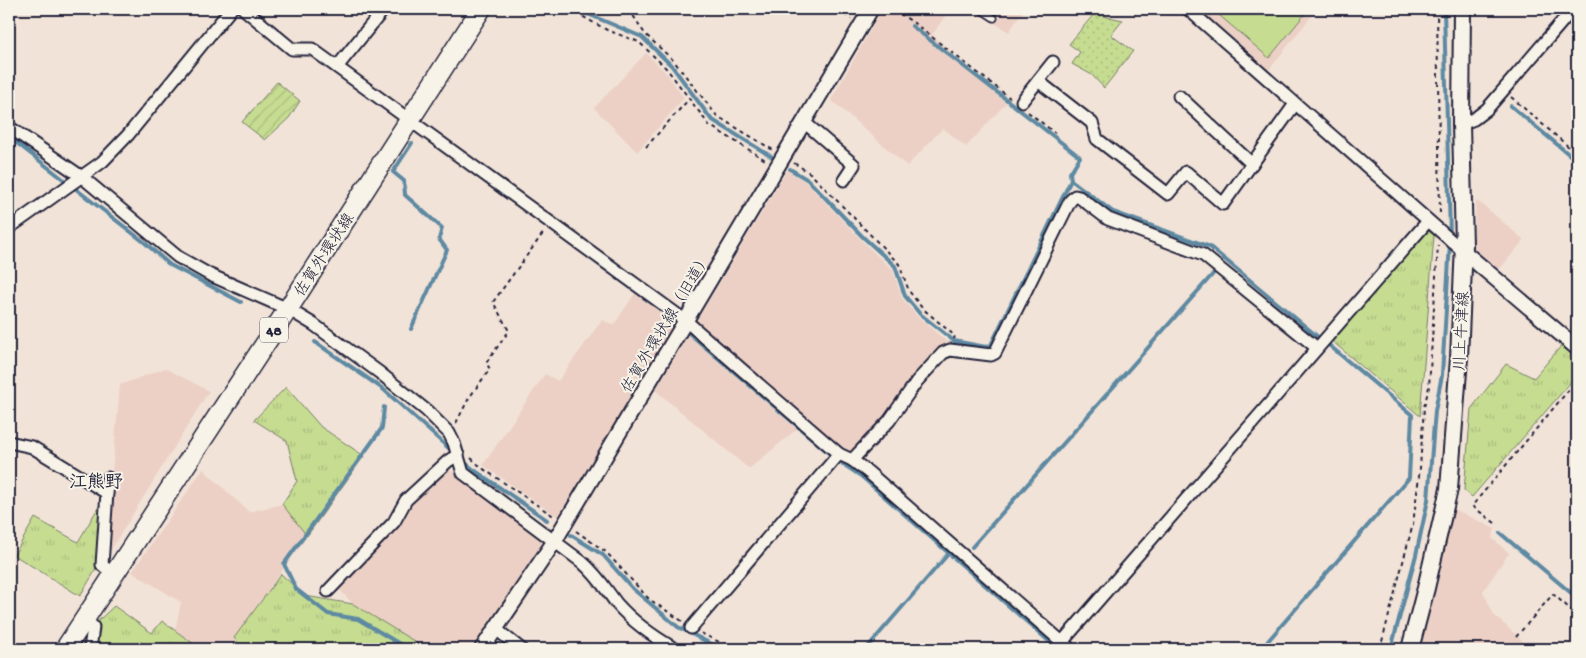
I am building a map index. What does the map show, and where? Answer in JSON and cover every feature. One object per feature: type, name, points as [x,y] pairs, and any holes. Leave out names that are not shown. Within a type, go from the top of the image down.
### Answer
[{"type":"main road","name":"佐賀外環状線","points":[[65,649],[288,309],[481,9]]},
{"type":"main road","name":"川上牛津線","points":[[1410,649],[1449,489],[1459,358],[1464,252],[1461,124],[1462,9]]},
{"type":"street","points":[[9,228],[102,162],[128,136],[231,9]]},
{"type":"street","points":[[244,9],[292,49],[312,49],[686,321],[839,454],[852,460],[1062,647],[1428,221]]},
{"type":"street","points":[[337,67],[384,9]]},
{"type":"street","name":"佐賀外環状線（旧道）","points":[[482,649],[565,524],[872,9]]},
{"type":"street","points":[[1188,9],[1439,231],[1577,348]]},
{"type":"street","points":[[1461,124],[1474,119],[1487,108],[1572,9]]},
{"type":"street","points":[[1021,104],[1053,62]]},
{"type":"street","points":[[1038,80],[1092,123],[1096,139],[1168,194],[1186,172],[1223,204],[1295,104]]},
{"type":"street","points":[[1179,96],[1252,164]]},
{"type":"street","points":[[804,122],[854,165],[844,180]]},
{"type":"street","points":[[9,127],[178,257],[210,275],[288,309],[313,324],[380,373],[427,411],[451,438],[463,473],[596,574],[618,604],[633,620],[661,646],[675,649]]},
{"type":"street","points":[[852,460],[888,421],[917,381],[943,353],[950,350],[991,355],[995,353],[1070,201],[1076,196],[1108,219],[1203,256],[1317,348]]},
{"type":"street","points":[[9,442],[32,447],[107,493]]},
{"type":"street","points":[[691,628],[839,454]]},
{"type":"street","points":[[328,591],[394,522],[406,500],[458,457]]},
{"type":"street","points":[[108,478],[102,565],[113,574]]},
{"type":"street","points":[[85,618],[93,627],[90,649]]},
{"type":"street","points":[[496,629],[521,649]]},
{"type":"lane","points":[[980,9],[994,18]]},
{"type":"path","points":[[569,9],[607,30],[639,42],[666,69],[709,126],[780,162],[810,173],[899,264],[909,290],[922,308],[955,336]]},
{"type":"path","points":[[629,9],[645,34],[673,60],[717,116],[780,162]]},
{"type":"path","points":[[893,9],[914,22],[1021,104],[1055,134]]},
{"type":"path","points":[[1380,649],[1413,524],[1420,468],[1424,407],[1429,387],[1441,203],[1437,9]]},
{"type":"path","points":[[1503,91],[1577,154]]},
{"type":"path","points":[[646,146],[689,99]]},
{"type":"path","points":[[451,438],[454,427],[469,398],[490,369],[486,363],[509,331],[493,302],[550,223]]},
{"type":"path","points":[[1495,523],[1472,506],[1577,380]]},
{"type":"path","points":[[458,457],[482,468],[606,552],[649,599],[691,628],[733,649]]},
{"type":"path","points":[[1516,637],[1553,594],[1577,615]]},
{"type":"shaded area","points":[[882,9],[950,9],[932,35],[1006,103],[966,147],[943,128],[907,166],[831,100]]},
{"type":"shaded area","points":[[971,9],[1024,9],[1009,32]]},
{"type":"shaded area","points":[[1198,9],[1317,9],[1268,71]]},
{"type":"shaded area","points":[[646,53],[668,75],[684,98],[637,152],[594,108]]},
{"type":"shaded area","points":[[787,170],[806,182],[867,246],[893,270],[902,298],[917,316],[947,342],[913,380],[885,418],[852,454],[843,453],[696,322]]},
{"type":"shaded area","points":[[1476,201],[1524,240],[1499,270],[1473,248]]},
{"type":"shaded area","points":[[635,293],[675,324],[558,517],[483,465],[545,374],[558,381],[602,320],[614,325]]},
{"type":"shaded area","points":[[688,335],[797,429],[749,469],[655,390]]},
{"type":"shaded area","points":[[165,368],[209,391],[104,561],[120,385]]},
{"type":"shaded area","points":[[447,467],[544,541],[472,649],[417,649],[417,643],[353,604],[336,586]]},
{"type":"shaded area","points":[[203,469],[249,512],[282,504],[307,536],[234,638],[241,645],[236,649],[201,649],[175,631],[181,602],[132,572]]},
{"type":"shaded area","points":[[1452,508],[1495,529],[1492,538],[1509,553],[1483,591],[1494,615],[1524,642],[1518,649],[1417,649]]},
{"type":"green space","points":[[1212,9],[1309,9],[1269,58]]},
{"type":"green space","points":[[1094,14],[1123,20],[1111,35],[1133,51],[1104,88],[1092,75],[1072,64],[1080,52],[1069,44]]},
{"type":"green space","points":[[277,82],[300,101],[289,118],[265,140],[242,122]]},
{"type":"green space","points":[[1428,231],[1434,235],[1420,416],[1332,341]]},
{"type":"green space","points":[[1562,345],[1577,358],[1577,375],[1472,497],[1464,490],[1471,409],[1506,364],[1534,378]]},
{"type":"green space","points":[[286,387],[321,427],[364,456],[307,536],[282,504],[297,481],[287,441],[254,420]]},
{"type":"green space","points":[[102,501],[95,571],[80,596],[14,555],[35,518],[78,542]]},
{"type":"green space","points":[[281,574],[305,596],[353,604],[417,643],[417,649],[245,649],[234,638]]},
{"type":"green space","points":[[114,606],[152,633],[162,621],[201,649],[94,649],[98,621]]},
{"type":"waterway","points":[[576,9],[642,37],[672,66],[711,119],[772,157]]},
{"type":"waterway","points":[[1444,9],[1450,236]]},
{"type":"waterway","points":[[912,26],[1080,157],[1070,173],[1071,180]]},
{"type":"waterway","points":[[1511,106],[1577,161]]},
{"type":"waterway","points":[[9,137],[144,242],[170,265],[241,302]]},
{"type":"waterway","points":[[411,329],[447,250],[439,239],[442,228],[405,195],[404,181],[393,172],[412,143]]},
{"type":"waterway","points":[[790,169],[808,180],[863,237],[895,266],[905,296],[920,314],[954,341],[986,347],[991,345],[1071,180],[1113,212],[1210,247],[1318,337]]},
{"type":"waterway","points":[[1391,649],[1416,555],[1428,500],[1435,411],[1442,375],[1450,243]]},
{"type":"waterway","points":[[597,263],[675,320]]},
{"type":"waterway","points":[[972,547],[1213,274]]},
{"type":"waterway","points":[[690,334],[830,454]]},
{"type":"waterway","points":[[315,342],[383,389],[453,452]]},
{"type":"waterway","points":[[1261,649],[1409,478],[1412,415],[1330,346]]},
{"type":"waterway","points":[[384,407],[382,428],[284,564],[296,589],[328,614],[358,619],[408,649]]},
{"type":"waterway","points":[[462,460],[547,520]]},
{"type":"waterway","points":[[843,464],[861,476],[1051,643]]},
{"type":"waterway","points":[[1500,533],[1577,598]]},
{"type":"waterway","points":[[571,535],[603,555],[633,589],[678,627],[721,649]]},
{"type":"waterway","points":[[866,649],[949,553]]},
{"type":"district","name":"江熊野","points":[[96,481]]}]
